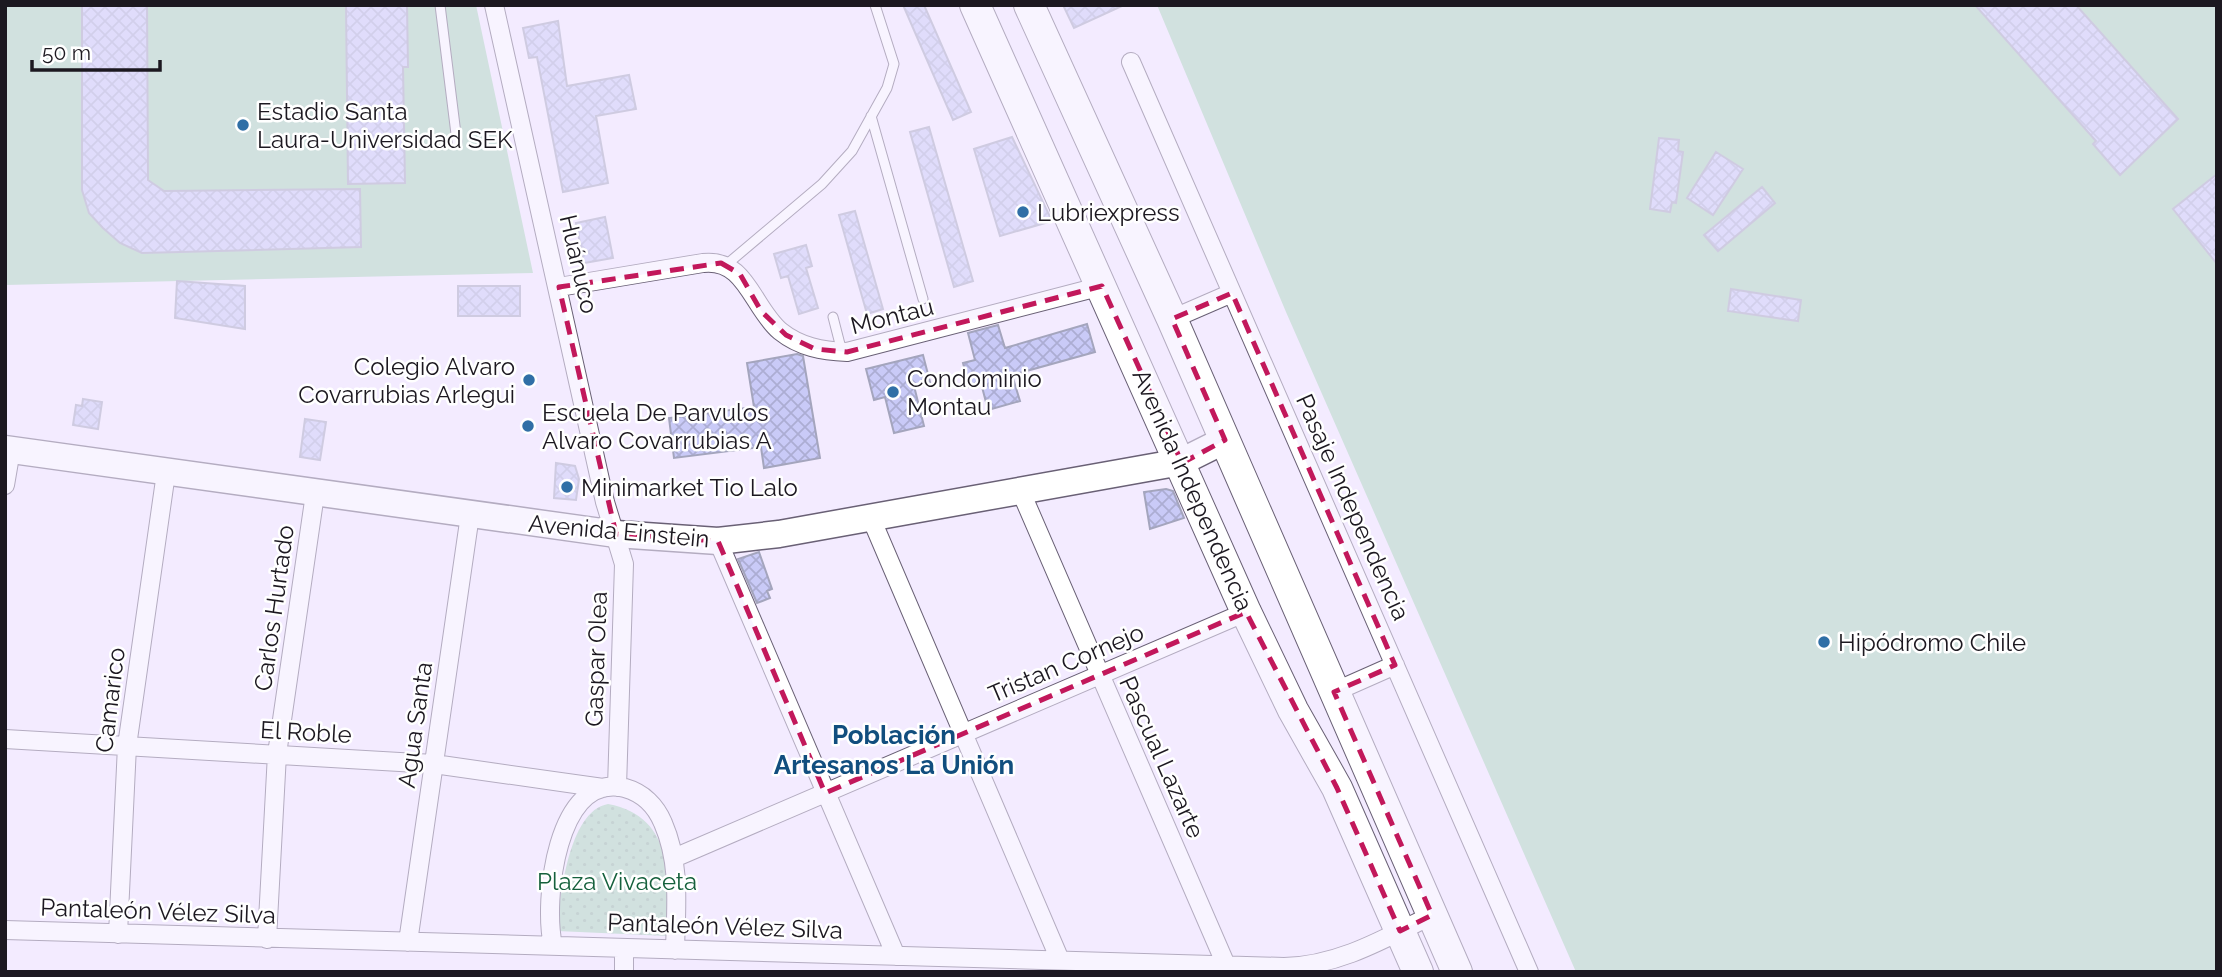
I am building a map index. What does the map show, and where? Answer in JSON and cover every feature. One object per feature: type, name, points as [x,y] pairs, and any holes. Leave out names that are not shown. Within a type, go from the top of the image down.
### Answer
[{"type":"main road","name":"Avenida Independencia","points":[[975,5],[1102,286],[1203,452],[1334,692],[1417,921],[1418,972]]},
{"type":"main road","name":"Avenida Independencia","points":[[1029,5],[1172,319],[1203,452],[1246,612],[1293,710],[1337,788],[1417,921],[1457,972]]},
{"type":"main road","name":"Avenida Einstein","points":[[8,449],[616,534],[718,541],[779,534],[1021,492],[1203,452]]},
{"type":"street","name":"Huánuco","points":[[494,5],[606,502],[616,534]]},
{"type":"street","name":"Pasaje Independencia","points":[[1131,62],[1529,972]]},
{"type":"street","points":[[559,287],[707,263],[726,265]]},
{"type":"street","name":"Montau","points":[[726,265],[740,274],[761,311],[786,335],[815,349],[842,352],[869,349],[1102,286]]},
{"type":"street","points":[[1172,319],[1232,293]]},
{"type":"street","points":[[5,485],[8,449]]},
{"type":"street","name":"Camarico","points":[[118,934],[127,746],[166,473]]},
{"type":"street","name":"Pascual Lazarte","points":[[1021,492],[1226,965]]},
{"type":"street","name":"Carlos Hurtado","points":[[267,939],[277,754],[315,494]]},
{"type":"street","name":"Agua Santa","points":[[408,942],[470,515]]},
{"type":"street","points":[[871,518],[1060,960]]},
{"type":"street","name":"Gaspar Olea","points":[[610,787],[624,564],[616,534]]},
{"type":"street","points":[[718,541],[896,956]]},
{"type":"street","name":"Tristan Cornejo","points":[[674,858],[1246,612]]},
{"type":"street","points":[[1334,692],[1395,665]]},
{"type":"street","name":"El Roble","points":[[5,739],[434,764],[610,787]]},
{"type":"street","points":[[553,945],[548,895],[557,847],[579,807],[610,787],[640,794],[658,812],[674,858],[677,884],[675,950]]},
{"type":"street","name":"Pantaleón Vélez Silva","points":[[5,930],[1310,966],[1339,958],[1417,921]]},
{"type":"street","points":[[624,949],[624,972]]},
{"type":"lane","points":[[440,5],[457,142]]},
{"type":"lane","points":[[726,265],[822,184],[852,151],[887,88],[894,64],[875,5]]},
{"type":"lane","points":[[1018,5],[1123,239]]},
{"type":"lane","points":[[871,116],[923,299]]},
{"type":"lane","points":[[832,317],[842,352]]},
{"type":"lane","points":[[1271,638],[1280,658]]},
{"type":"lane","points":[[1389,878],[1417,921],[1430,972]]},
{"type":"highlighted area","points":[[721,263],[740,274],[761,311],[786,335],[815,349],[847,352],[1102,286],[1182,463],[1225,440],[1172,319],[1232,293],[1395,665],[1334,692],[1432,915],[1400,931],[1337,788],[1246,612],[825,793],[718,541],[616,534],[559,287]]},
{"type":"green space","points":[[5,5],[476,5],[533,273],[5,285]]},
{"type":"green space","name":"Hipódromo Chile","points":[[1157,5],[2217,5],[2217,972],[1576,972],[1286,312]]},
{"type":"green space","name":"Plaza Vivaceta","points":[[608,804],[630,811],[646,823],[657,838],[664,855],[667,874],[668,936],[557,931],[564,878],[575,839],[594,810]]},
{"type":"building","points":[[82,5],[147,5],[148,180],[164,191],[360,189],[361,247],[142,253],[120,243],[89,213],[82,190]]},
{"type":"building","points":[[346,5],[407,5],[408,67],[403,67],[405,183],[348,184]]},
{"type":"building","points":[[903,5],[924,5],[971,112],[953,120]]},
{"type":"building","points":[[1063,5],[1124,5],[1074,28]]},
{"type":"building","points":[[1975,5],[2076,5],[2178,119],[2120,175],[2093,144],[2096,141]]},
{"type":"building","points":[[558,21],[567,86],[629,75],[636,109],[596,116],[608,183],[563,192],[537,57],[529,58],[523,28]]},
{"type":"building","points":[[929,127],[973,281],[954,287],[910,132]]},
{"type":"building","points":[[1012,137],[1052,221],[1000,236],[974,149]]},
{"type":"building","points":[[1659,138],[1679,140],[1678,151],[1683,152],[1676,203],[1672,202],[1670,212],[1650,209]]},
{"type":"building","points":[[1716,152],[1743,169],[1713,215],[1687,198]]},
{"type":"building","points":[[2217,174],[2217,264],[2173,209]]},
{"type":"building","points":[[1762,187],[1775,203],[1718,251],[1704,235]]},
{"type":"building","points":[[855,211],[883,309],[867,314],[839,215]]},
{"type":"building","points":[[605,217],[613,258],[584,263],[576,223]]},
{"type":"building","points":[[806,245],[812,266],[806,268],[818,308],[799,314],[788,276],[781,278],[774,254]]},
{"type":"building","points":[[177,281],[245,286],[245,329],[175,318]]},
{"type":"building","points":[[458,286],[520,286],[520,316],[458,316]]},
{"type":"building","points":[[1731,289],[1801,300],[1798,321],[1728,311]]},
{"type":"building","points":[[1087,324],[1095,352],[1012,375],[1020,401],[988,410],[981,383],[969,387],[963,363],[975,360],[968,333],[998,325],[1005,348]]},
{"type":"building","points":[[797,354],[803,356],[820,458],[764,468],[761,447],[674,458],[669,418],[754,407],[747,363]]},
{"type":"building","name":"Condominio Montau","points":[[923,355],[930,382],[914,386],[924,426],[894,433],[885,397],[874,400],[866,369]]},
{"type":"building","points":[[83,399],[102,402],[98,429],[73,425],[76,405],[82,406]]},
{"type":"building","points":[[305,419],[326,422],[320,460],[300,457]]},
{"type":"building","name":"Minimarket Tio Lalo","points":[[556,463],[575,466],[579,479],[576,500],[554,498]]},
{"type":"building","points":[[1166,489],[1173,491],[1184,518],[1150,529],[1144,492]]},
{"type":"building","points":[[759,552],[772,589],[767,591],[770,598],[757,603],[738,559]]},
{"type":"place","name":"Estadio Santa Laura-Universidad SEK","points":[[243,125]]},
{"type":"place","name":"Lubriexpress","points":[[1023,212]]},
{"type":"place","name":"Colegio Alvaro Covarrubias Arlegui","points":[[529,380]]},
{"type":"place","name":"Condominio Montau","points":[[893,392]]},
{"type":"place","name":"Escuela De Parvulos Alvaro Covarrubias A","points":[[528,426]]},
{"type":"place","name":"Minimarket Tio Lalo","points":[[567,487]]},
{"type":"place","name":"Hipódromo Chile","points":[[1824,642]]},
{"type":"district","name":"Población Artesanos La Unión","points":[[894,750]]}]
